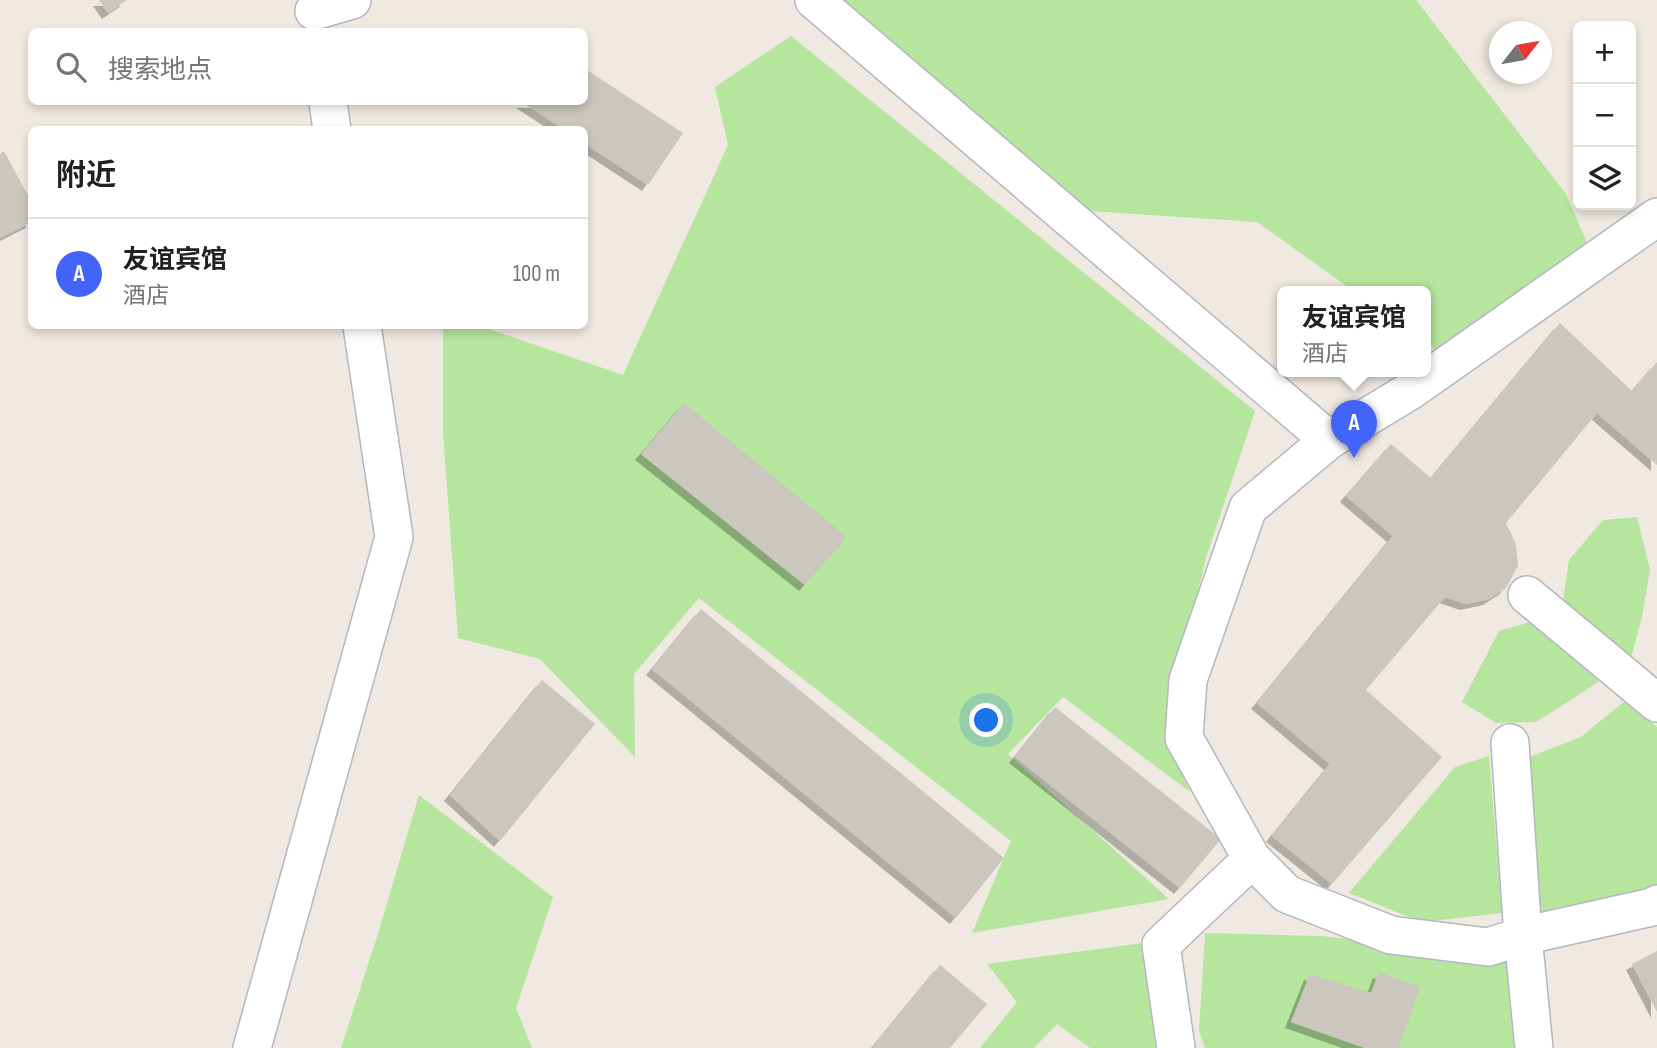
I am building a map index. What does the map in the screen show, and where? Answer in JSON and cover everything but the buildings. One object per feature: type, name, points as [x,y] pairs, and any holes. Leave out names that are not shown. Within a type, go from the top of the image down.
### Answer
[{"type":"street","points":[[315,14],[352,0]]},
{"type":"street","points":[[814,0],[1329,440]]},
{"type":"street","points":[[328,105],[331,126]]},
{"type":"street","points":[[1431,376],[1657,217]]},
{"type":"street","points":[[252,1048],[394,537],[362,329]]},
{"type":"street","points":[[1430,377],[1329,440],[1248,508],[1188,680],[1184,738],[1252,859],[1287,894],[1391,935],[1488,947],[1657,904]]},
{"type":"street","points":[[1527,594],[1657,703]]},
{"type":"street","points":[[1510,743],[1523,936],[1534,1048]]},
{"type":"street","points":[[1176,1048],[1161,945],[1252,859]]},
{"type":"green space","points":[[844,0],[1416,0],[1566,194],[1594,259],[1444,356],[1431,347],[1431,286],[1347,286],[1257,222],[1089,211]]},
{"type":"green space","points":[[791,36],[1255,411],[1206,558],[1164,733],[1190,792],[1063,697],[1008,754],[1169,899],[972,933],[1011,841],[699,598],[634,674],[635,757],[540,659],[458,638],[443,432],[443,329],[489,329],[623,375],[728,145],[715,87]]},
{"type":"green space","points":[[1637,517],[1650,570],[1631,658],[1536,722],[1496,723],[1462,702],[1499,631],[1544,618],[1562,608],[1569,560],[1603,520]]},
{"type":"green space","points":[[1626,700],[1657,727],[1657,886],[1542,920],[1524,759],[1581,737]]},
{"type":"green space","points":[[1489,756],[1502,913],[1422,922],[1349,893],[1455,767]]},
{"type":"green space","points":[[419,795],[553,897],[516,1008],[532,1048],[341,1048]]},
{"type":"green space","points":[[1205,933],[1320,936],[1515,955],[1524,1048],[1205,1048],[1199,1031]]},
{"type":"green space","points":[[1143,943],[1157,1048],[1090,1048],[1057,1024],[1034,1048],[980,1048],[1017,1002],[987,964]]},
{"type":"place","name":"友谊宾馆","points":[[1354,458]]}]
